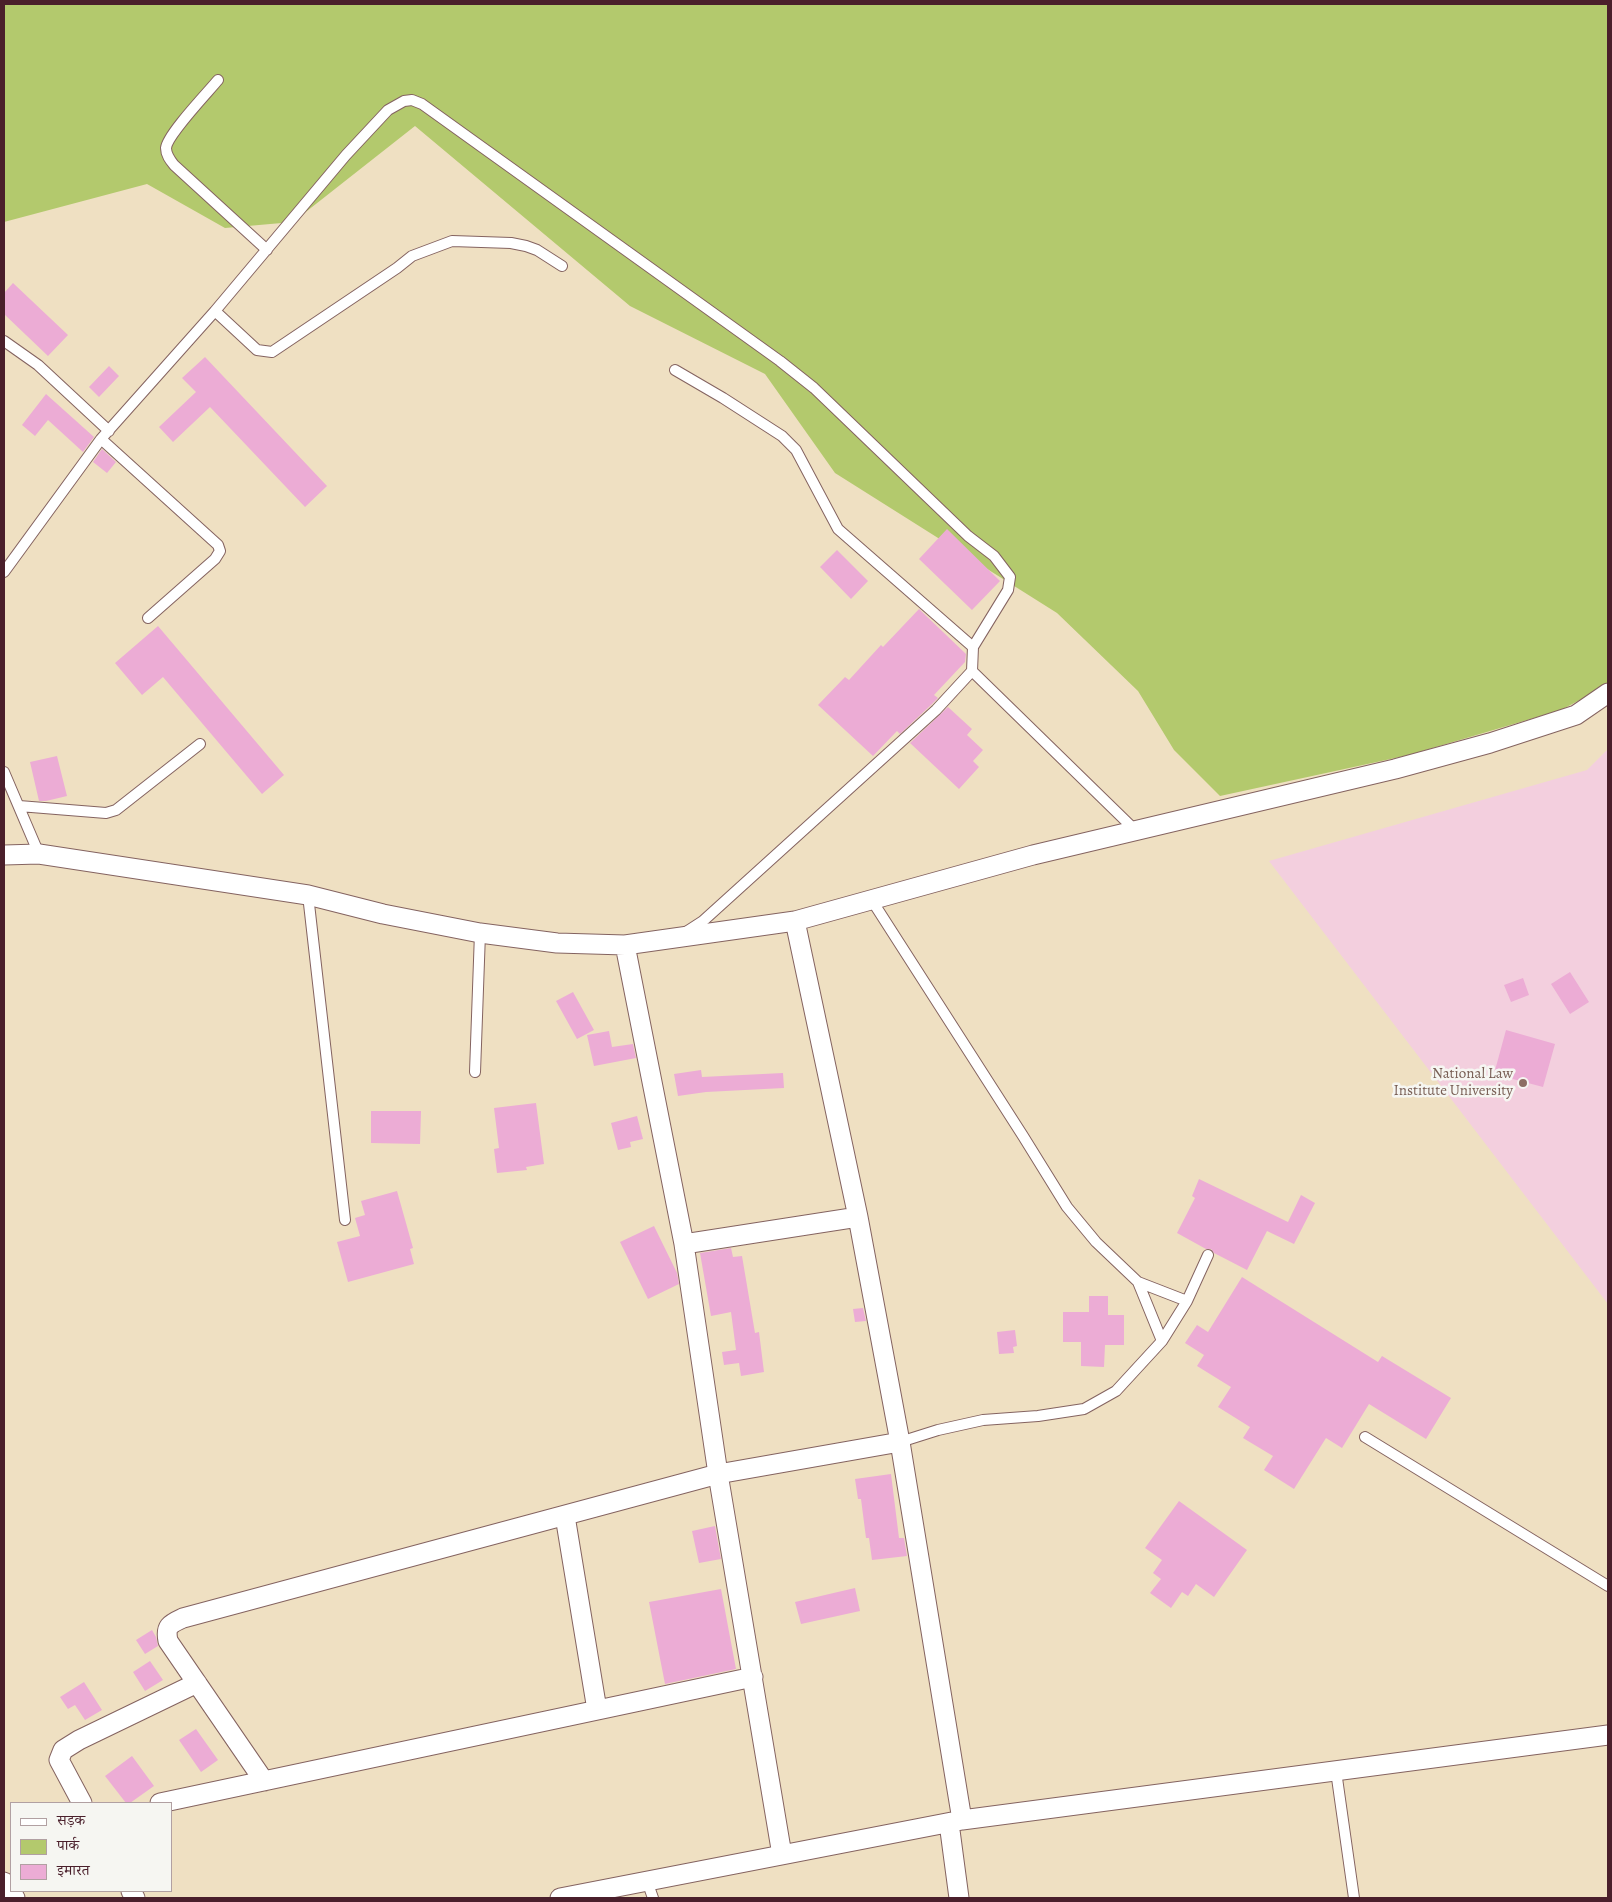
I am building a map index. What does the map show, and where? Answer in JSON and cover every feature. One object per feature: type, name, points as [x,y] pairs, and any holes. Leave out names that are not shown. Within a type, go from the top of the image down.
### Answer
[{"type":"street","points":[[4,855],[39,854],[308,895],[383,914],[480,932],[557,943],[625,945],[795,921],[1024,858],[1395,769],[1490,743],[1576,715],[1608,693]]},
{"type":"street","points":[[795,921],[858,1217],[900,1442],[955,1822],[959,1898]]},
{"type":"street","points":[[625,945],[684,1244],[718,1474],[782,1855]]},
{"type":"street","points":[[684,1244],[858,1217]]},
{"type":"street","points":[[264,1781],[168,1641],[166,1632],[171,1624],[183,1618],[718,1474],[900,1442]]},
{"type":"street","points":[[565,1516],[597,1710]]},
{"type":"street","points":[[165,1802],[753,1677]]},
{"type":"street","points":[[81,1802],[59,1760],[63,1750],[79,1740],[197,1683]]},
{"type":"street","points":[[560,1898],[650,1890],[782,1855],[955,1822],[1608,1735]]},
{"type":"lane","points":[[218,80],[172,135],[166,147],[168,157],[174,165],[267,250]]},
{"type":"lane","points":[[4,572],[101,439],[215,311],[346,155],[388,110],[404,101],[412,100],[422,104],[787,366],[814,388],[968,536],[994,556],[1010,577],[1008,590],[973,647],[972,671],[936,710],[703,921],[677,938]]},
{"type":"lane","points":[[215,311],[257,350],[272,352],[398,268],[412,256],[452,241],[483,241],[526,246],[537,250],[562,266]]},
{"type":"lane","points":[[4,341],[38,365],[109,430]]},
{"type":"lane","points":[[675,370],[724,398],[782,436],[796,450],[838,529],[973,647]]},
{"type":"lane","points":[[101,439],[218,545],[220,551],[215,558],[148,618]]},
{"type":"lane","points":[[972,671],[1135,830]]},
{"type":"lane","points":[[19,806],[106,813],[116,810],[200,744]]},
{"type":"lane","points":[[4,772],[39,854]]},
{"type":"lane","points":[[308,895],[345,1220]]},
{"type":"lane","points":[[871,899],[1024,1136],[1067,1207],[1096,1242],[1138,1282],[1187,1301]]},
{"type":"lane","points":[[475,1072],[480,932]]},
{"type":"lane","points":[[900,1442],[938,1430],[983,1420],[1038,1416],[1084,1409],[1116,1391],[1162,1341],[1187,1301],[1208,1255]]},
{"type":"lane","points":[[1138,1282],[1162,1341]]},
{"type":"lane","points":[[1365,1437],[1608,1586]]},
{"type":"lane","points":[[1336,1771],[1354,1898]]},
{"type":"shaded area","name":"National Law Institute University","points":[[1608,749],[1608,1304],[1269,861],[1587,770]]},
{"type":"green space","points":[[4,4],[1608,4],[1608,685],[1561,710],[1409,755],[1220,796],[1174,750],[1138,691],[1057,613],[835,473],[765,374],[630,306],[415,126],[293,222],[225,228],[147,184],[4,222]]},
{"type":"building","points":[[13,283],[68,335],[48,356],[4,314],[4,293]]},
{"type":"building","points":[[205,357],[327,486],[305,507],[210,407],[173,442],[159,427],[196,392],[182,378]]},
{"type":"building","points":[[109,366],[119,376],[99,397],[89,387]]},
{"type":"building","points":[[46,394],[94,437],[83,452],[48,420],[35,436],[22,425]]},
{"type":"building","points":[[102,449],[116,462],[107,473],[93,462]]},
{"type":"building","points":[[947,529],[1000,581],[972,610],[919,559]]},
{"type":"building","points":[[837,550],[868,581],[851,599],[820,567]]},
{"type":"building","points":[[919,609],[966,654],[965,662],[934,695],[938,698],[900,734],[897,731],[873,756],[818,705],[845,677],[849,680],[881,645],[883,647]]},
{"type":"building","points":[[158,626],[284,775],[262,794],[163,677],[142,695],[115,663]]},
{"type":"building","points":[[948,707],[972,729],[967,735],[983,750],[973,761],[979,767],[959,789],[910,743]]},
{"type":"building","points":[[57,756],[67,796],[39,801],[30,762]]},
{"type":"building","points":[[1570,972],[1589,1002],[1570,1014],[1551,984]]},
{"type":"building","points":[[1523,978],[1529,995],[1511,1002],[1504,985]]},
{"type":"building","points":[[573,992],[594,1030],[577,1039],[556,1001]]},
{"type":"building","points":[[1506,1030],[1555,1044],[1543,1087],[1494,1074]]},
{"type":"building","points":[[609,1031],[612,1047],[633,1044],[636,1058],[594,1066],[587,1035]]},
{"type":"building","points":[[701,1070],[702,1077],[783,1073],[784,1088],[706,1092],[678,1096],[674,1074]]},
{"type":"building","points":[[536,1103],[544,1164],[526,1167],[527,1170],[497,1173],[494,1149],[499,1148],[494,1108]]},
{"type":"building","points":[[371,1111],[421,1111],[420,1144],[371,1143]]},
{"type":"building","points":[[637,1116],[643,1139],[630,1142],[631,1147],[618,1150],[611,1123]]},
{"type":"building","points":[[1199,1179],[1288,1222],[1301,1195],[1315,1203],[1294,1244],[1267,1231],[1247,1270],[1214,1253],[1211,1249],[1206,1249],[1177,1233],[1195,1198],[1192,1196]]},
{"type":"building","points":[[397,1191],[413,1248],[410,1249],[414,1264],[348,1282],[337,1242],[360,1236],[355,1218],[365,1215],[361,1201]]},
{"type":"building","points":[[654,1226],[677,1273],[679,1284],[648,1299],[620,1242]]},
{"type":"building","points":[[731,1248],[733,1257],[742,1256],[755,1333],[759,1332],[764,1372],[741,1376],[739,1363],[724,1365],[722,1352],[736,1350],[731,1312],[711,1316],[700,1253]]},
{"type":"building","points":[[1242,1277],[1378,1362],[1382,1356],[1451,1398],[1426,1439],[1369,1404],[1342,1448],[1326,1438],[1294,1489],[1264,1470],[1273,1456],[1243,1438],[1250,1427],[1218,1407],[1231,1387],[1197,1366],[1204,1355],[1185,1343],[1197,1325],[1208,1332]]},
{"type":"building","points":[[1089,1296],[1108,1296],[1108,1315],[1124,1315],[1124,1345],[1105,1345],[1104,1367],[1081,1366],[1081,1342],[1063,1342],[1063,1312],[1089,1312]]},
{"type":"building","points":[[863,1308],[866,1321],[855,1322],[853,1309]]},
{"type":"building","points":[[1015,1330],[1017,1346],[1013,1347],[1014,1353],[999,1354],[997,1332]]},
{"type":"building","points":[[891,1474],[899,1538],[904,1538],[907,1556],[872,1560],[869,1538],[866,1538],[861,1499],[858,1499],[855,1479]]},
{"type":"building","points":[[1179,1501],[1247,1550],[1214,1597],[1196,1584],[1188,1596],[1182,1592],[1171,1608],[1150,1593],[1161,1579],[1153,1573],[1162,1560],[1145,1548]]},
{"type":"building","points":[[715,1526],[721,1559],[699,1563],[692,1531]]},
{"type":"building","points":[[855,1588],[860,1611],[801,1624],[795,1602]]},
{"type":"building","points":[[721,1589],[736,1669],[665,1684],[649,1602]]},
{"type":"building","points":[[152,1630],[158,1646],[145,1654],[136,1640]]},
{"type":"building","points":[[150,1661],[163,1680],[145,1691],[133,1672]]},
{"type":"building","points":[[84,1682],[102,1710],[85,1720],[75,1705],[68,1709],[60,1697]]},
{"type":"building","points":[[196,1729],[218,1760],[201,1772],[179,1740]]},
{"type":"building","points":[[132,1756],[154,1786],[131,1802],[125,1802],[105,1776]]},
{"type":"place","name":"National Law Institute University","points":[[1523,1083]]}]
